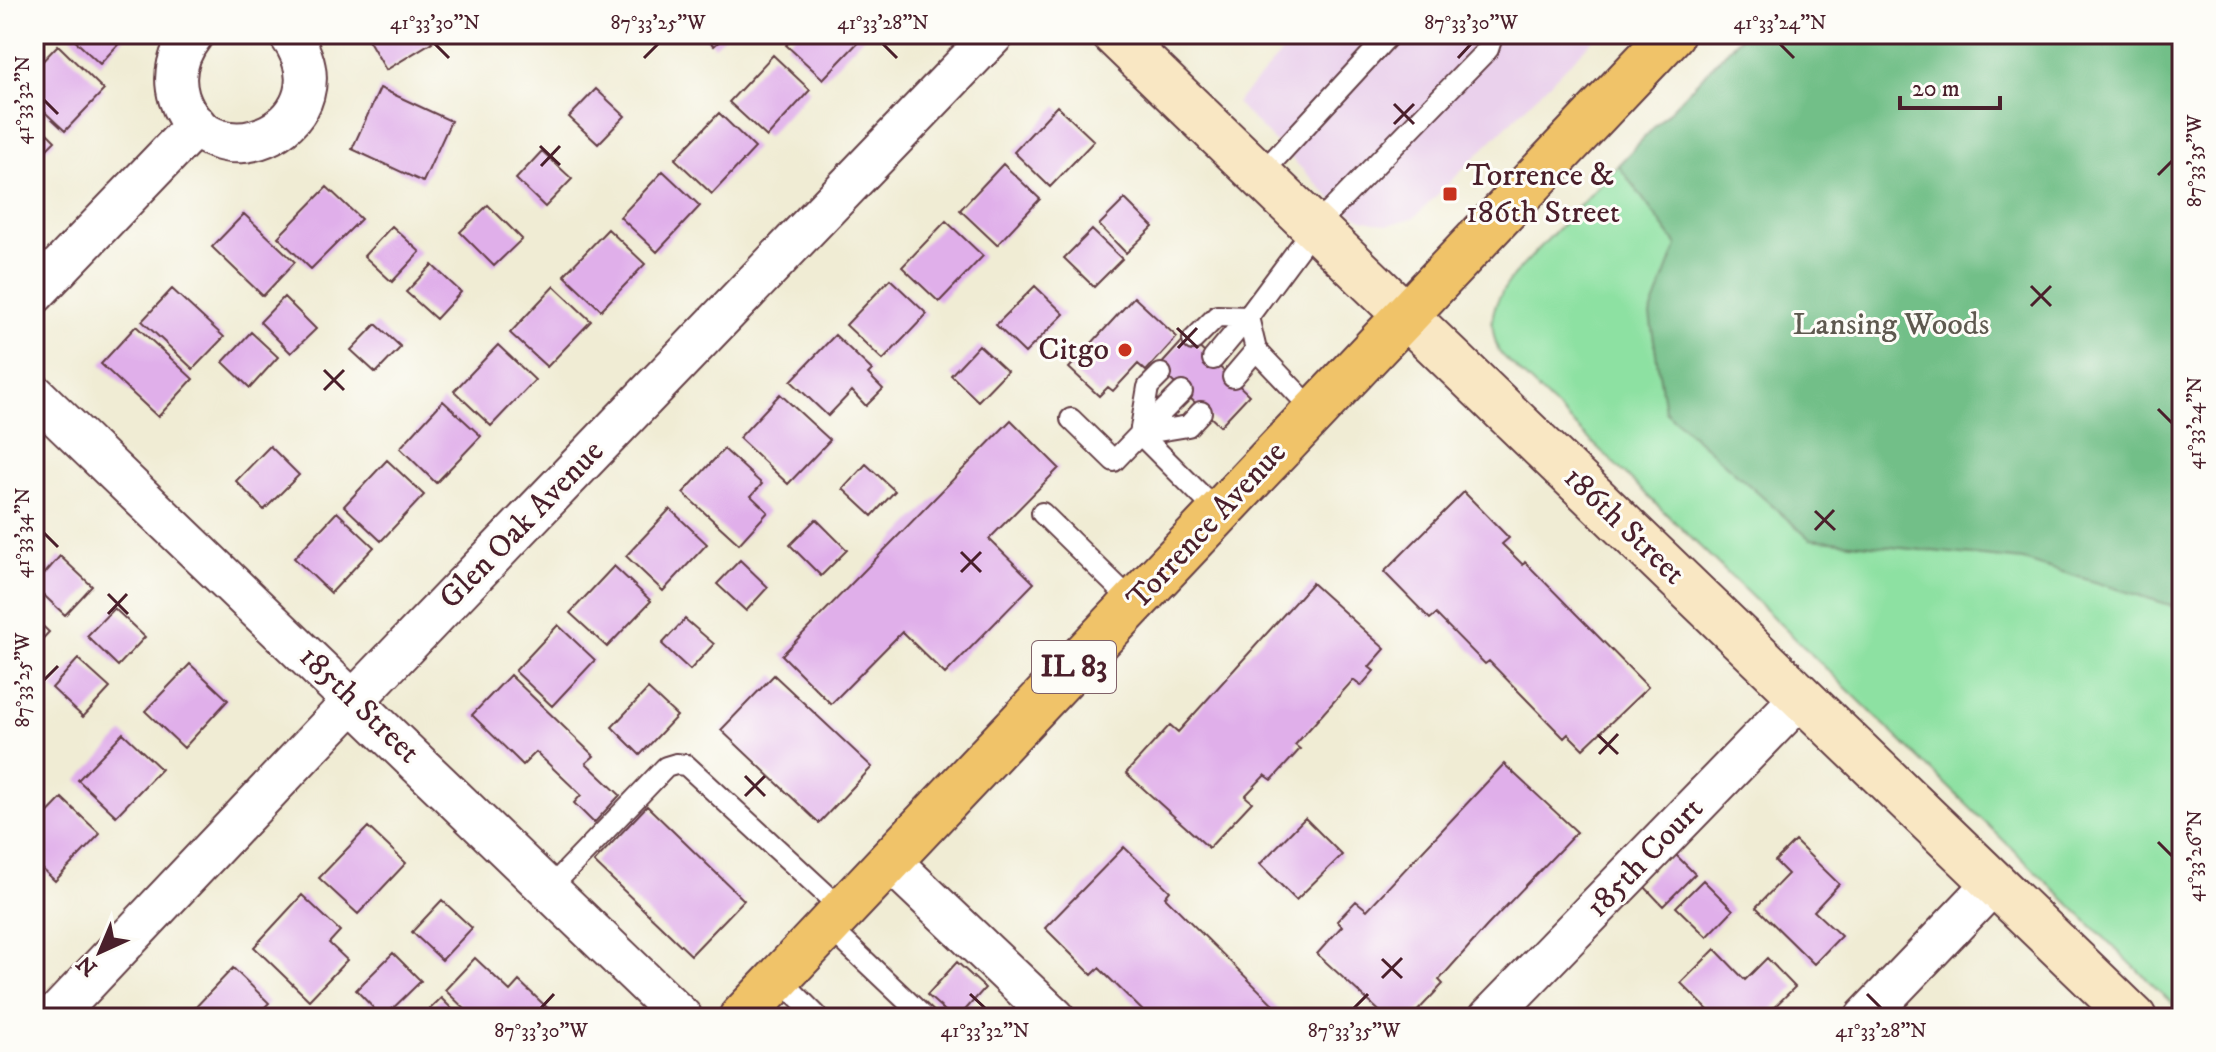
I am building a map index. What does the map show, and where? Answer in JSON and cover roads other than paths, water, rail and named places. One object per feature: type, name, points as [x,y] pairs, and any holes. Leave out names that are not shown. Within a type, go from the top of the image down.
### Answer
[{"type":"main road","name":"Torrence Avenue","points":[[741,1018],[1672,34]]},
{"type":"street","points":[[193,34],[183,46],[176,66],[176,88],[183,108],[196,125],[214,137],[235,143],[257,141],[277,132],[293,117],[302,98],[306,76],[301,55],[289,34]]},
{"type":"street","name":"Glen Oak Avenue","points":[[53,1018],[994,34]]},
{"type":"street","name":"186th Street","points":[[1114,34],[2134,1018]]},
{"type":"street","points":[[34,294],[196,125]]},
{"type":"street","name":"185th Street","points":[[34,394],[682,1018]]},
{"type":"street","name":"185th Court","points":[[1489,1018],[1801,697]]},
{"type":"street","points":[[890,861],[1055,1018]]},
{"type":"street","points":[[1865,1018],[1994,883]]},
{"type":"lane","points":[[1260,175],[1390,34]]},
{"type":"lane","points":[[1213,359],[1314,228],[1488,49],[1493,34]]},
{"type":"lane","points":[[1193,340],[1217,316],[1248,317]]},
{"type":"lane","points":[[1248,317],[1256,350],[1315,412]]},
{"type":"lane","points":[[1233,377],[1256,350]]},
{"type":"lane","points":[[1140,434],[1148,387],[1161,374]]},
{"type":"lane","points":[[1071,419],[1114,461],[1182,392]]},
{"type":"lane","points":[[1140,434],[1188,426],[1201,412]]},
{"type":"lane","points":[[1140,434],[1219,513]]},
{"type":"lane","points":[[1042,513],[1134,603]]},
{"type":"lane","points":[[549,889],[666,767],[686,765],[836,918],[925,1018]]},
{"type":"lane","points":[[779,978],[819,1018]]},
{"type":"place","name":"Torrence & 186th Street","points":[[1450,194]]},
{"type":"place","name":"Citgo","points":[[1125,350]]},
{"type":"park label","name":"Lansing Woods","points":[[1891,325]]}]
